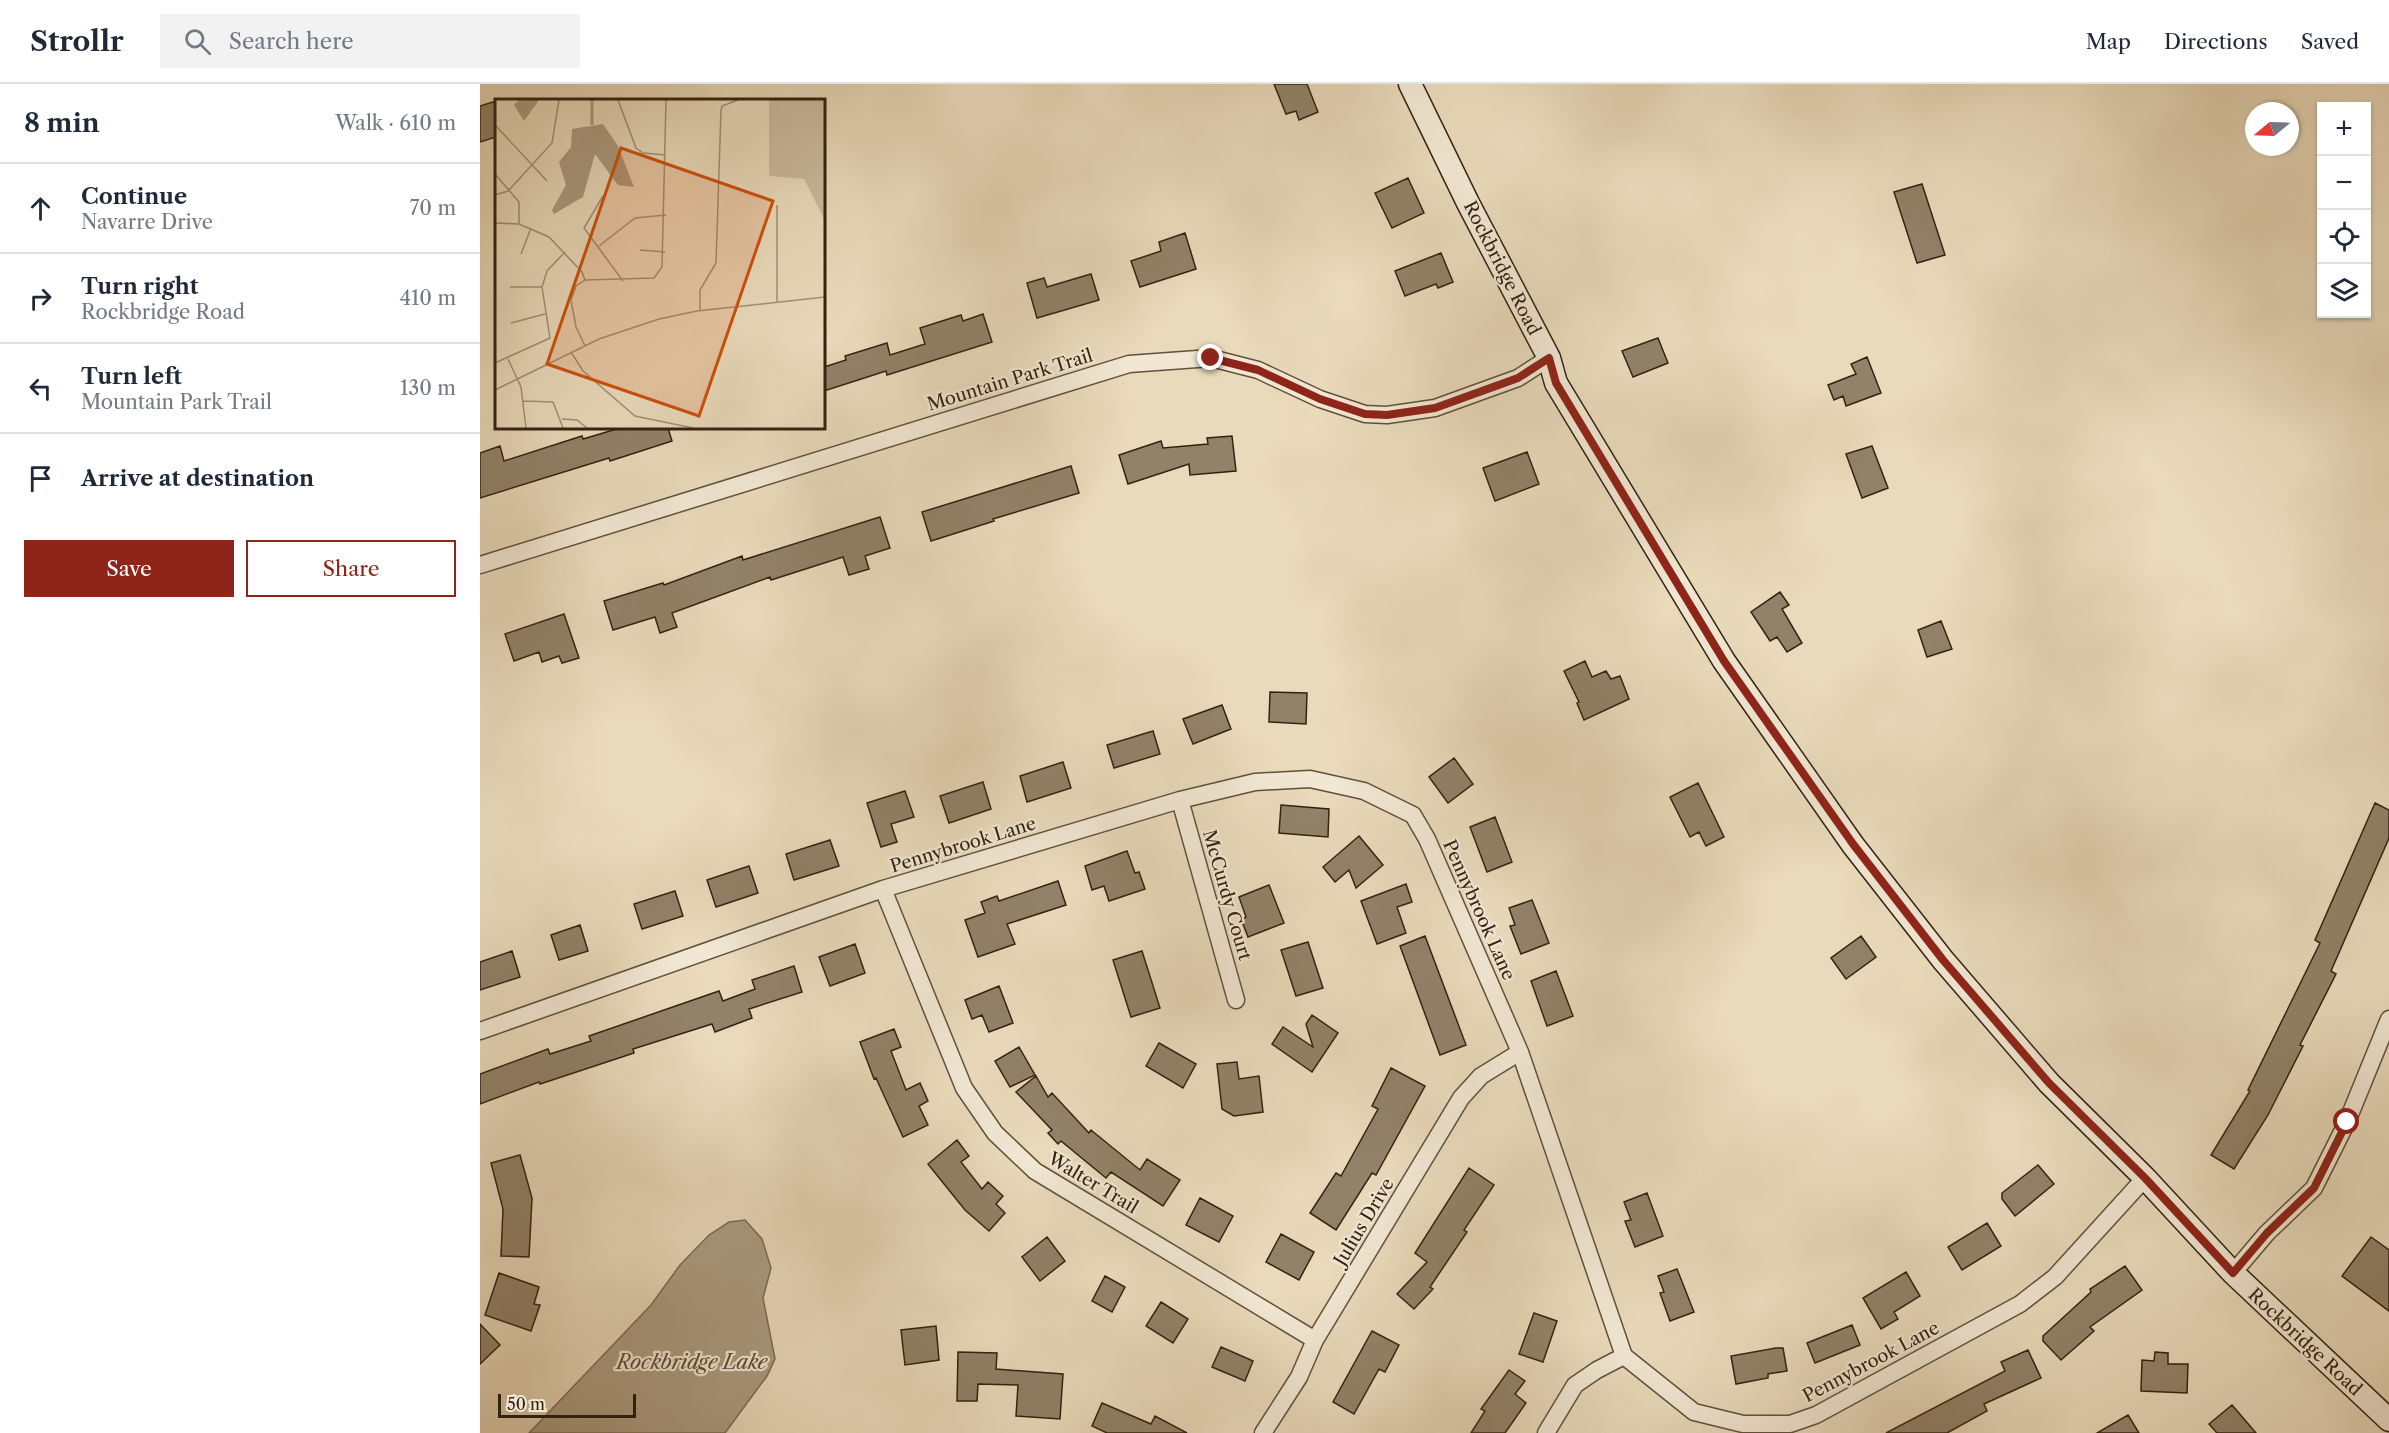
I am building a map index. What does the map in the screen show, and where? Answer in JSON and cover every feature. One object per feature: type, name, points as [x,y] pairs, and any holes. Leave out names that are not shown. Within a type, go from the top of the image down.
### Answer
[{"type":"main road","name":"Rockbridge Road","points":[[1410,84],[1468,203],[1549,358],[1556,383],[1724,661],[1853,844],[1943,960],[2049,1083],[2145,1178],[2233,1273],[2389,1420]]},
{"type":"street","name":"Mountain Park Trail","points":[[480,565],[1129,364],[1211,358],[1258,370],[1320,399],[1365,414],[1387,415],[1435,408],[1518,378],[1549,358]]},
{"type":"street","name":"Pennybrook Lane","points":[[480,1031],[883,890],[1180,800],[1255,782],[1310,779],[1364,791],[1413,815],[1427,839],[1520,1052],[1624,1356],[1694,1412],[1743,1424],[1790,1424],[1816,1415],[2020,1304],[2055,1277],[2145,1178]]},
{"type":"street","name":"McCurdy Court","points":[[1180,800],[1236,1000]]},
{"type":"street","name":"Walter Trail","points":[[883,890],[964,1088],[995,1133],[1035,1171],[1315,1340]]},
{"type":"street","points":[[2233,1273],[2267,1233],[2314,1188],[2347,1122],[2389,1019]]},
{"type":"street","name":"Julius Drive","points":[[1263,1433],[1299,1377],[1315,1340],[1461,1098],[1481,1076],[1520,1052]]},
{"type":"street","points":[[1546,1433],[1575,1385],[1624,1356]]},
{"type":"water","name":"Rockbridge Lake","points":[[745,1220],[762,1239],[771,1268],[763,1298],[775,1359],[767,1376],[725,1433],[529,1433],[651,1305],[680,1265],[709,1235],[729,1222]]},
{"type":"building","points":[[1274,84],[1307,84],[1318,112],[1299,120],[1296,111],[1286,114]]},
{"type":"building","points":[[495,101],[495,137],[480,142],[480,106]]},
{"type":"building","points":[[1408,178],[1424,213],[1392,228],[1375,193]]},
{"type":"building","points":[[1922,184],[1945,255],[1917,263],[1894,192]]},
{"type":"building","points":[[1185,233],[1196,269],[1140,287],[1131,261],[1161,251],[1159,242]]},
{"type":"building","points":[[1441,253],[1453,282],[1438,288],[1436,284],[1405,296],[1395,271]]},
{"type":"building","points":[[1091,274],[1099,300],[1037,318],[1027,283],[1044,278],[1047,287]]},
{"type":"building","points":[[983,314],[992,342],[887,375],[886,371],[825,391],[825,367],[846,360],[845,356],[887,343],[890,355],[925,344],[920,328],[961,315],[963,321]]},
{"type":"building","points":[[1658,338],[1668,363],[1633,377],[1622,351]]},
{"type":"building","points":[[1867,357],[1881,393],[1846,406],[1843,396],[1834,400],[1828,385],[1856,374],[1851,364]]},
{"type":"building","points":[[617,429],[668,429],[672,441],[480,498],[480,453],[500,446],[504,461],[582,436],[583,439]]},
{"type":"building","points":[[1232,436],[1236,471],[1190,475],[1189,464],[1128,484],[1119,455],[1161,441],[1163,448],[1208,444],[1207,438]]},
{"type":"building","points":[[1872,446],[1888,488],[1862,498],[1846,454]]},
{"type":"building","points":[[1527,452],[1539,484],[1495,501],[1483,468]]},
{"type":"building","points":[[1071,466],[1079,493],[931,541],[922,512]]},
{"type":"building","points":[[880,517],[890,548],[865,556],[869,569],[849,575],[843,557],[771,580],[770,577],[672,613],[677,627],[660,633],[655,617],[613,630],[604,601],[663,583],[664,585],[742,556],[743,560]]},
{"type":"building","points":[[1780,592],[1789,605],[1782,609],[1802,643],[1787,652],[1777,637],[1770,641],[1751,612]]},
{"type":"building","points":[[564,614],[579,658],[562,663],[559,656],[542,662],[539,652],[514,661],[505,634]]},
{"type":"building","points":[[1941,621],[1952,649],[1927,657],[1918,630]]},
{"type":"building","points":[[1585,661],[1592,677],[1606,671],[1611,679],[1620,676],[1629,699],[1584,720],[1577,703],[1579,702],[1564,671]]},
{"type":"building","points":[[1270,692],[1307,693],[1306,724],[1269,722]]},
{"type":"building","points":[[1222,705],[1231,729],[1193,744],[1183,719]]},
{"type":"building","points":[[1153,731],[1160,754],[1114,768],[1107,745]]},
{"type":"building","points":[[1454,758],[1473,784],[1448,803],[1429,777]]},
{"type":"building","points":[[1063,762],[1071,788],[1027,802],[1020,776]]},
{"type":"building","points":[[983,782],[991,809],[949,823],[940,796]]},
{"type":"building","points":[[1698,783],[1724,837],[1706,846],[1699,832],[1690,837],[1670,797]]},
{"type":"building","points":[[905,791],[914,817],[891,824],[897,842],[881,847],[867,803]]},
{"type":"building","points":[[2375,803],[2389,810],[2389,838],[2331,971],[2336,974],[2300,1045],[2303,1046],[2268,1115],[2234,1169],[2211,1155],[2250,1091],[2248,1090],[2320,943],[2315,940]]},
{"type":"building","points":[[1281,805],[1329,809],[1328,837],[1279,833]]},
{"type":"building","points":[[1495,817],[1512,862],[1487,872],[1470,827]]},
{"type":"building","points":[[1359,836],[1383,865],[1356,888],[1349,870],[1335,882],[1323,867]]},
{"type":"building","points":[[830,840],[839,866],[794,880],[786,854]]},
{"type":"building","points":[[1127,851],[1135,873],[1139,872],[1145,889],[1109,901],[1104,886],[1092,890],[1085,866]]},
{"type":"building","points":[[749,866],[758,893],[716,907],[707,880]]},
{"type":"building","points":[[1058,881],[1066,905],[1007,924],[1015,944],[978,957],[965,920],[985,913],[981,902],[997,896],[999,901]]},
{"type":"building","points":[[1406,884],[1412,902],[1397,907],[1406,933],[1377,944],[1361,901]]},
{"type":"building","points":[[1269,885],[1284,923],[1248,937],[1241,919],[1246,917],[1239,897]]},
{"type":"building","points":[[675,891],[683,916],[642,929],[634,904]]},
{"type":"building","points":[[1532,900],[1549,943],[1521,954],[1510,926],[1515,925],[1509,908]]},
{"type":"building","points":[[580,925],[588,951],[559,960],[551,935]]},
{"type":"building","points":[[1425,936],[1466,1045],[1440,1055],[1400,946]]},
{"type":"building","points":[[1861,936],[1876,957],[1846,979],[1831,958]]},
{"type":"building","points":[[1308,942],[1323,988],[1296,996],[1281,950]]},
{"type":"building","points":[[855,944],[865,973],[830,986],[819,957]]},
{"type":"building","points":[[512,951],[520,977],[480,990],[480,962]]},
{"type":"building","points":[[1142,951],[1160,1008],[1131,1017],[1113,960]]},
{"type":"building","points":[[794,966],[802,992],[749,1009],[752,1018],[715,1032],[712,1024],[633,1049],[634,1053],[540,1084],[539,1082],[480,1104],[480,1074],[548,1049],[550,1054],[591,1041],[589,1036],[719,991],[723,1001],[755,989],[752,980]]},
{"type":"building","points":[[1556,971],[1573,1016],[1547,1026],[1531,981]]},
{"type":"building","points":[[999,986],[1013,1023],[989,1032],[982,1015],[972,1019],[965,1000]]},
{"type":"building","points":[[1312,1015],[1338,1033],[1312,1072],[1272,1044],[1283,1027],[1313,1047],[1306,1024]]},
{"type":"building","points":[[894,1029],[901,1047],[891,1051],[906,1090],[920,1083],[928,1101],[919,1106],[928,1125],[903,1137],[876,1078],[874,1079],[860,1042]]},
{"type":"building","points":[[1159,1043],[1196,1064],[1183,1088],[1146,1066]]},
{"type":"building","points":[[1019,1047],[1035,1075],[1010,1087],[995,1061]]},
{"type":"building","points":[[1237,1062],[1239,1079],[1259,1076],[1263,1112],[1234,1116],[1222,1109],[1217,1064]]},
{"type":"building","points":[[1391,1068],[1425,1086],[1376,1175],[1372,1173],[1336,1230],[1310,1213],[1336,1173],[1341,1176],[1378,1109],[1372,1106]]},
{"type":"building","points":[[1036,1076],[1048,1097],[1052,1093],[1089,1133],[1091,1130],[1140,1170],[1147,1159],[1180,1180],[1163,1206],[1111,1172],[1106,1178],[1061,1141],[1058,1144],[1048,1133],[1052,1130],[1016,1092]]},
{"type":"building","points":[[957,1140],[969,1156],[961,1162],[982,1189],[988,1182],[1003,1196],[996,1204],[1005,1213],[989,1231],[965,1210],[928,1164]]},
{"type":"building","points":[[520,1155],[532,1198],[529,1257],[501,1256],[503,1209],[491,1163]]},
{"type":"building","points":[[2038,1165],[2054,1184],[2015,1216],[2002,1199],[2002,1193]]},
{"type":"building","points":[[1469,1168],[1494,1185],[1464,1230],[1467,1232],[1430,1287],[1433,1289],[1414,1309],[1397,1294],[1427,1262],[1415,1253]]},
{"type":"building","points":[[1647,1193],[1663,1236],[1635,1247],[1625,1221],[1631,1220],[1624,1202]]},
{"type":"building","points":[[1200,1198],[1233,1216],[1219,1242],[1186,1225]]},
{"type":"building","points":[[1987,1223],[2001,1246],[1962,1270],[1948,1247]]},
{"type":"building","points":[[1281,1234],[1314,1252],[1299,1280],[1266,1262]]},
{"type":"building","points":[[1047,1237],[1065,1261],[1040,1281],[1022,1257]]},
{"type":"building","points":[[2371,1237],[2389,1250],[2389,1311],[2342,1276]]},
{"type":"building","points":[[2125,1266],[2142,1290],[2090,1327],[2094,1331],[2061,1360],[2043,1341],[2043,1336],[2091,1292],[2090,1289]]},
{"type":"building","points":[[1677,1269],[1694,1312],[1670,1321],[1660,1293],[1664,1292],[1658,1276]]},
{"type":"building","points":[[1906,1272],[1920,1296],[1894,1312],[1898,1319],[1881,1329],[1863,1298]]},
{"type":"building","points":[[499,1273],[539,1287],[534,1304],[540,1305],[531,1331],[485,1315]]},
{"type":"building","points":[[1105,1276],[1125,1287],[1112,1312],[1092,1301]]},
{"type":"building","points":[[1161,1302],[1188,1319],[1173,1343],[1146,1326]]},
{"type":"building","points":[[1534,1313],[1557,1321],[1543,1362],[1519,1354]]},
{"type":"building","points":[[480,1324],[500,1345],[480,1364]]},
{"type":"building","points":[[1852,1325],[1860,1345],[1815,1363],[1807,1343]]},
{"type":"building","points":[[936,1326],[939,1360],[905,1365],[901,1330]]},
{"type":"building","points":[[1372,1331],[1399,1345],[1385,1372],[1379,1369],[1354,1414],[1333,1402]]},
{"type":"building","points":[[1221,1347],[1253,1361],[1245,1381],[1212,1367]]},
{"type":"building","points":[[1783,1348],[1787,1371],[1768,1374],[1768,1378],[1736,1384],[1731,1356]]},
{"type":"building","points":[[2028,1350],[2041,1378],[1984,1404],[1987,1411],[1947,1433],[1886,1433],[2005,1371],[2001,1362]]},
{"type":"building","points":[[958,1352],[997,1353],[996,1369],[1063,1374],[1060,1419],[1016,1416],[1018,1385],[978,1384],[977,1401],[957,1401]]},
{"type":"building","points":[[2155,1352],[2168,1353],[2168,1364],[2188,1364],[2187,1393],[2141,1391],[2142,1360],[2154,1361]]},
{"type":"building","points":[[1509,1370],[1525,1381],[1515,1394],[1526,1403],[1505,1433],[1471,1433],[1485,1411],[1481,1409]]},
{"type":"building","points":[[1102,1403],[1151,1424],[1155,1416],[1187,1433],[1107,1433],[1092,1426]]},
{"type":"building","points":[[2232,1405],[2256,1433],[2217,1433],[2209,1424]]},
{"type":"building","points":[[2128,1415],[2139,1433],[2097,1433]]},
{"type":"route","points":[[1211,358],[1258,370],[1320,399],[1365,414],[1387,415],[1435,408],[1518,378],[1549,358],[1556,383],[1724,661],[1853,844],[1943,960],[2049,1083],[2145,1178],[2233,1273],[2267,1233],[2314,1188],[2347,1122]]}]
